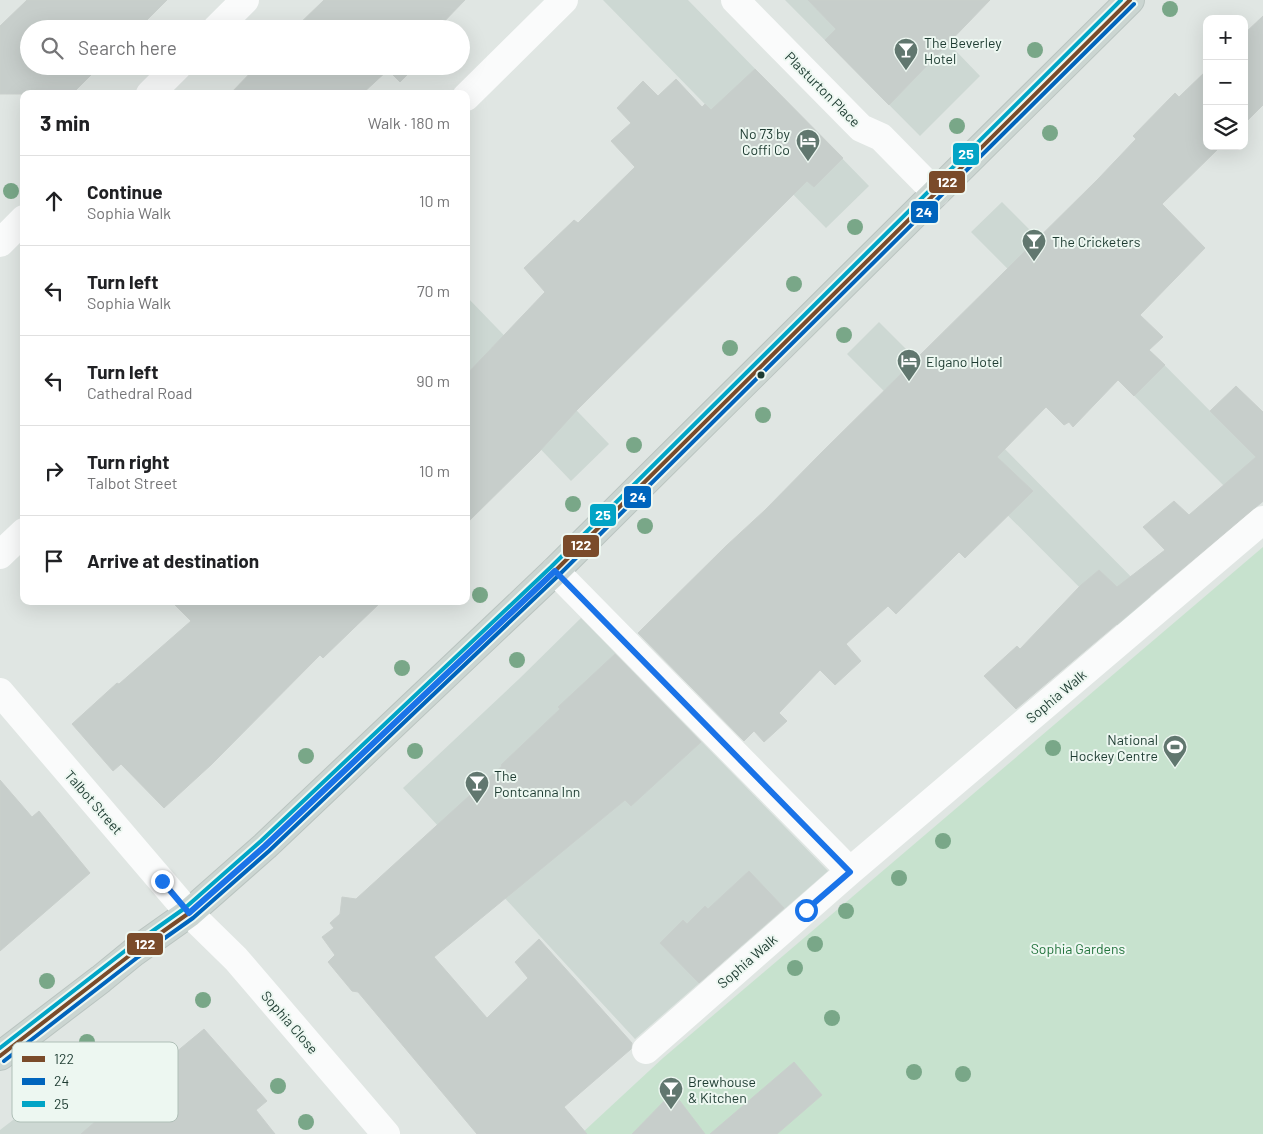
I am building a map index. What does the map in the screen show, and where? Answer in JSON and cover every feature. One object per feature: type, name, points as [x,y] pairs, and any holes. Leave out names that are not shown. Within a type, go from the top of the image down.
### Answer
[{"type":"main road","points":[[18,1042],[134,952],[189,913],[265,846],[555,571],[1130,0]]},
{"type":"main road","points":[[0,1056],[12,1047]]},
{"type":"street","points":[[225,20],[244,0]]},
{"type":"street","points":[[470,93],[564,0]]},
{"type":"street","name":"Plasturton Place","points":[[736,0],[861,128],[881,137],[936,193]]},
{"type":"street","points":[[154,90],[169,75]]},
{"type":"street","points":[[0,243],[20,223]]},
{"type":"street","name":"Sophia Walk","points":[[646,1050],[850,872],[1263,520]]},
{"type":"street","points":[[0,555],[20,536]]},
{"type":"street","points":[[555,571],[850,872]]},
{"type":"street","name":"Talbot Street","points":[[0,692],[189,913]]},
{"type":"street","name":"Sophia Close","points":[[189,913],[241,965],[386,1134]]},
{"type":"shaded area","points":[[603,0],[688,0],[869,186],[826,228]]},
{"type":"shaded area","points":[[785,0],[907,0],[980,76],[920,136]]},
{"type":"shaded area","points":[[1002,202],[1263,464],[1263,502],[1250,512],[971,232]]},
{"type":"shaded area","points":[[470,300],[609,444],[571,481],[470,375]]},
{"type":"shaded area","points":[[879,322],[1151,597],[1118,626],[847,354]]},
{"type":"shaded area","points":[[581,618],[828,871],[635,1039],[403,788]]},
{"type":"shaded area","points":[[12,1121],[163,1122],[173,1134],[0,1134],[0,1130]]},
{"type":"green space","name":"Sophia Gardens","points":[[1263,547],[1263,1134],[581,1134],[663,1058]]},
{"type":"building","points":[[27,0],[167,0],[147,20],[20,20],[20,75],[91,75],[76,90],[20,90],[20,94],[0,94],[0,26]]},
{"type":"building","points":[[324,0],[465,0],[446,20],[303,20]]},
{"type":"building","points":[[808,0],[990,0],[889,105],[825,40],[836,29]]},
{"type":"building","points":[[1263,16],[1263,105],[1248,120],[1248,60],[1248,30]]},
{"type":"building","points":[[755,69],[843,158],[814,187],[807,181],[577,410],[538,453],[470,520],[470,371],[545,292],[524,268],[574,220],[578,223],[635,167],[611,141],[631,123],[617,108],[643,81],[658,96],[676,79],[702,107],[705,104],[711,110]]},
{"type":"building","points":[[1203,74],[1203,150],[1217,150],[1162,204],[1205,248],[1140,315],[1163,337],[1149,350],[1165,365],[1134,396],[1118,380],[1073,427],[1069,422],[1064,425],[1046,407],[997,457],[1033,491],[965,558],[959,552],[896,614],[888,606],[846,644],[861,661],[835,685],[820,670],[779,713],[787,721],[764,742],[754,731],[744,741],[638,633],[765,510],[1098,179],[1136,139],[1133,136],[1175,93],[1179,97]]},
{"type":"building","points":[[248,75],[383,75],[366,90],[234,90]]},
{"type":"building","points":[[393,75],[407,75],[400,82]]},
{"type":"building","points":[[1236,386],[1263,412],[1263,501],[1016,709],[984,676],[1017,646],[1020,649],[1080,586],[1099,570],[1117,587],[1165,550],[1143,527],[1174,501],[1189,515],[1256,457],[1210,411]]},
{"type":"building","points":[[175,605],[378,605],[323,658],[320,655],[212,764],[164,808],[121,764],[113,771],[72,724],[117,683],[119,684],[191,621]]},
{"type":"building","points":[[615,654],[701,742],[631,806],[625,800],[434,957],[487,1018],[528,978],[515,962],[539,939],[632,1043],[631,1049],[564,1107],[587,1134],[477,1134],[358,992],[352,991],[328,962],[335,955],[322,937],[334,928],[330,923],[340,914],[342,897],[356,899],[502,766],[560,709],[558,707]]},
{"type":"building","points":[[0,780],[32,817],[39,811],[90,873],[0,951]]},
{"type":"building","points":[[749,871],[784,908],[699,983],[660,943],[683,920],[687,924],[705,906],[708,909]]},
{"type":"building","points":[[204,1029],[267,1101],[256,1110],[275,1134],[81,1134],[95,1122],[178,1122],[178,1051]]},
{"type":"building","points":[[794,1062],[822,1095],[777,1134],[710,1134]]},
{"type":"building","name":"Brewhouse & Kitchen","points":[[673,1092],[705,1134],[632,1134]]},
{"type":"transit line","name":"25","points":[[0,1048],[130,947],[185,908],[261,841],[551,567],[1121,0]]},
{"type":"transit line","name":"122","points":[[18,1042],[134,952],[189,913],[265,846],[555,571],[1130,0]]},
{"type":"transit line","name":"24","points":[[28,1042],[138,957],[193,918],[269,851],[559,575],[1134,4]]},
{"type":"transit line","name":"122","points":[[0,1056],[12,1047]]},
{"type":"transit line","name":"24","points":[[4,1061],[12,1055]]},
{"type":"place","name":"The Beverley Hotel","points":[[906,71]]},
{"type":"place","name":"No 73 by Coffi Co","points":[[808,162]]},
{"type":"place","name":"The Cricketers","points":[[1034,262]]},
{"type":"place","name":"Elgano Hotel","points":[[909,382]]},
{"type":"place","name":"National Hockey Centre","points":[[1175,768]]},
{"type":"place","name":"The Pontcanna Inn","points":[[477,804]]},
{"type":"place","name":"Brewhouse & Kitchen","points":[[671,1110]]},
{"type":"route","points":[[162,881],[189,913],[265,846],[555,571],[850,872],[806,910]]}]
